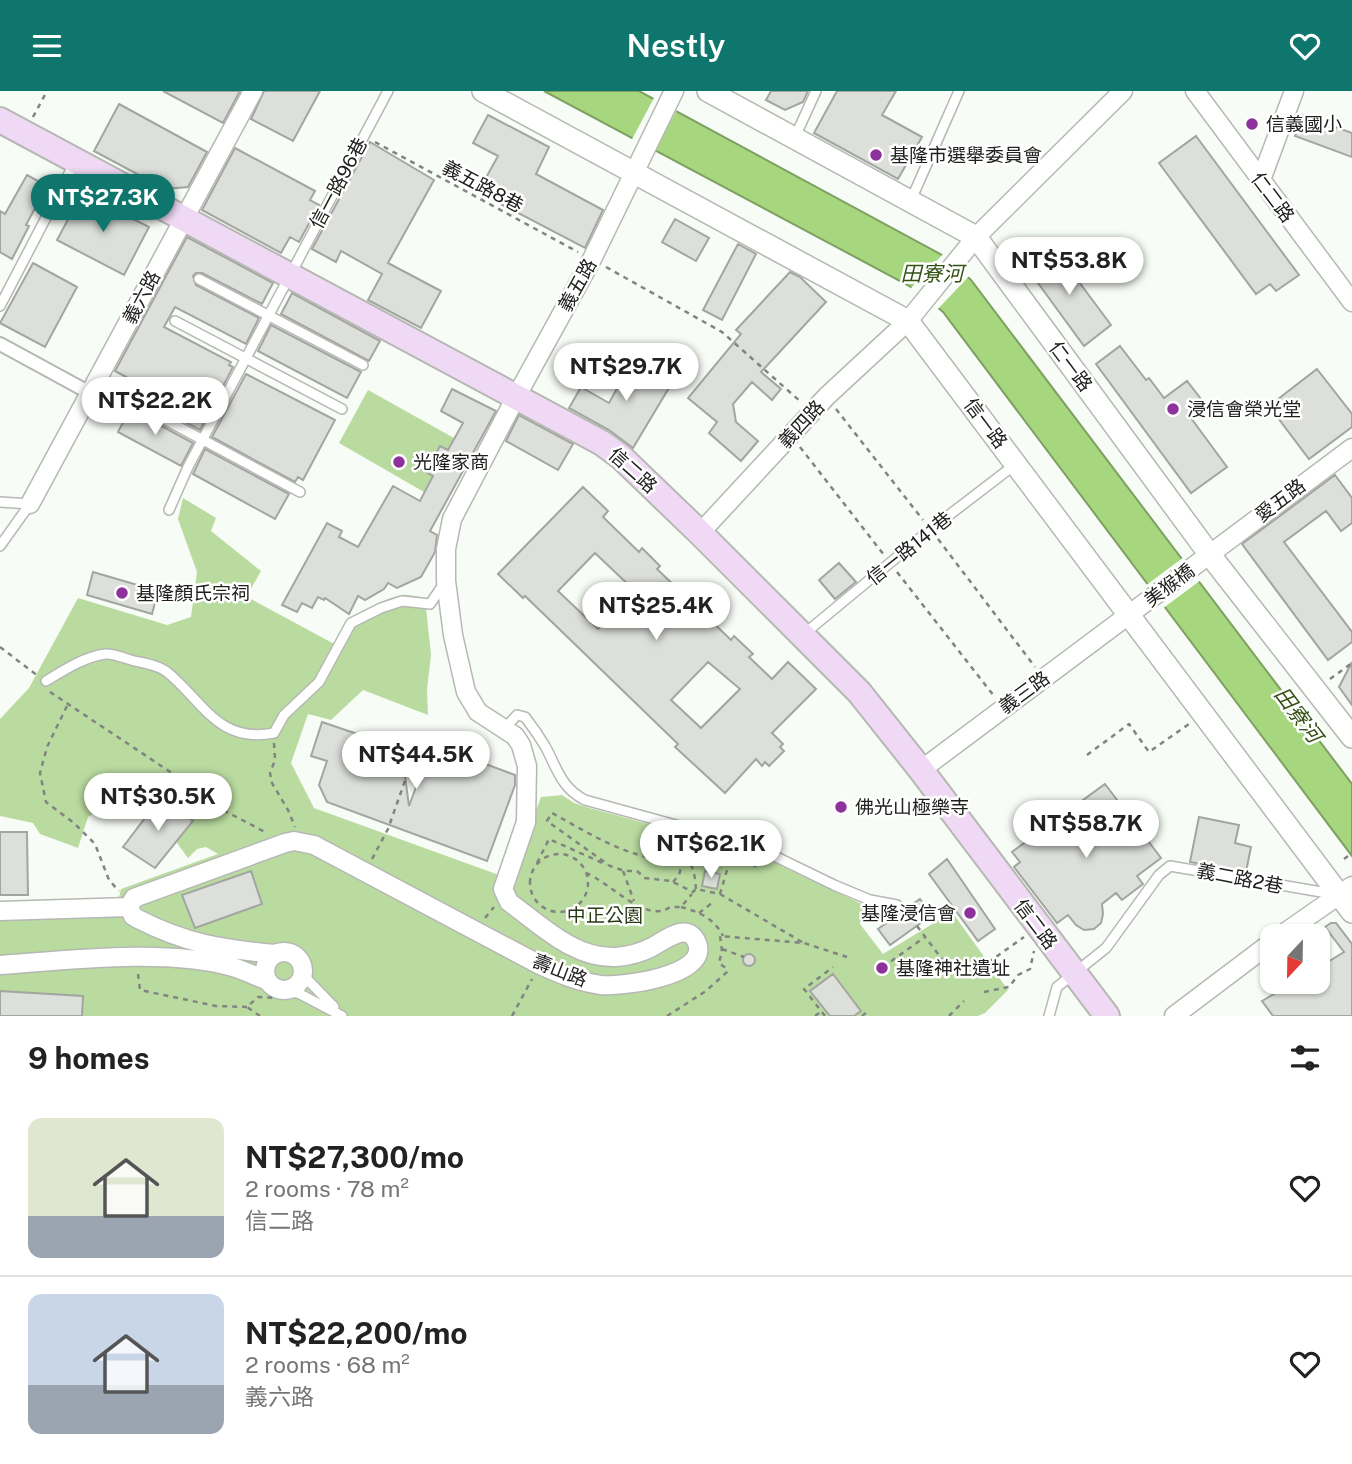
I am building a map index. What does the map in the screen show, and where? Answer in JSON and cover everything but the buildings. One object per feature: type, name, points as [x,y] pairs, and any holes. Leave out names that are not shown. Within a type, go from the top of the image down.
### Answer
[{"type":"main road","name":"信二路","points":[[7,126],[76,160],[611,450],[700,533],[859,692],[1107,1016]]},
{"type":"street","name":"義六路","points":[[30,504],[253,91]]},
{"type":"street","name":"信一路","points":[[483,91],[908,321],[1203,714],[1345,890],[1352,912]]},
{"type":"street","name":"義五路","points":[[516,397],[592,259],[674,91]]},
{"type":"street","name":"仁一路","points":[[708,91],[976,237],[1210,555],[1352,737]]},
{"type":"street","name":"義四路","points":[[700,533],[812,412],[908,321],[976,237],[1123,91]]},
{"type":"street","name":"仁二路","points":[[1195,91],[1352,302]]},
{"type":"street","points":[[1261,180],[1294,91]]},
{"type":"street","points":[[0,344],[93,387]]},
{"type":"street","points":[[504,896],[505,880],[526,822],[528,778],[521,745],[515,736],[478,712],[466,692],[453,635],[446,581],[446,549],[452,519],[516,397]]},
{"type":"street","name":"愛五路","points":[[1210,555],[1308,478],[1352,448]]},
{"type":"street","name":"美猴橋","points":[[1129,616],[1210,555]]},
{"type":"street","name":"義三路","points":[[921,770],[1129,616]]},
{"type":"street","points":[[129,905],[134,898],[290,842]]},
{"type":"street","name":"壽山路","points":[[290,842],[314,845],[540,965],[586,982],[612,986],[636,985],[689,965],[698,950],[695,939],[682,932],[630,955],[605,957],[590,954],[568,945],[504,896]]},
{"type":"street","points":[[1297,924],[1345,890]]},
{"type":"street","points":[[0,911],[129,905]]},
{"type":"street","points":[[0,965],[138,958],[173,959],[230,966],[268,981],[284,994],[294,987],[303,975],[296,957],[285,952],[275,954],[226,949],[190,942],[169,935],[133,916],[129,905]]},
{"type":"street","points":[[1174,1016],[1260,951]]},
{"type":"street","points":[[268,981],[266,967],[275,954]]},
{"type":"lane","name":"信一路96巷","points":[[169,510],[288,275],[388,91]]},
{"type":"lane","points":[[794,138],[816,91]]},
{"type":"lane","points":[[911,200],[959,91]]},
{"type":"lane","points":[[0,306],[76,160]]},
{"type":"lane","points":[[199,279],[363,365]]},
{"type":"lane","points":[[175,321],[342,409]]},
{"type":"lane","points":[[93,387],[203,440],[300,492]]},
{"type":"lane","name":"信一路141巷","points":[[803,635],[930,529],[1017,463]]},
{"type":"lane","points":[[0,502],[30,504]]},
{"type":"lane","name":"義六路","points":[[0,546],[30,504]]},
{"type":"lane","points":[[46,681],[74,665],[107,653],[165,669],[208,715],[228,728],[244,735],[274,733],[284,715],[319,681],[351,623],[402,601],[430,604],[446,581]]},
{"type":"lane","points":[[504,729],[517,715],[525,717],[544,745],[563,783],[577,796],[756,847],[858,895],[897,905]]},
{"type":"lane","name":"義二路2巷","points":[[1049,1016],[1057,987],[1106,948],[1159,875],[1170,866],[1345,890]]},
{"type":"lane","points":[[284,994],[300,994],[342,1016],[303,975]]},
{"type":"path","points":[[7,126],[47,91]]},
{"type":"path","name":"義五路8巷","points":[[363,135],[722,332],[812,412]]},
{"type":"path","points":[[0,647],[46,681],[44,688],[67,705],[193,787],[223,810],[290,842],[299,833],[272,783],[270,773],[275,761],[274,733]]},
{"type":"path","points":[[1316,690],[1352,663]]},
{"type":"path","points":[[67,705],[47,747],[40,773],[46,802],[74,823],[95,844],[109,880],[129,905]]},
{"type":"path","points":[[1087,755],[1129,724],[1149,752],[1203,714]]},
{"type":"path","points":[[366,872],[388,829],[420,738],[475,760]]},
{"type":"path","points":[[467,755],[469,750]]},
{"type":"path","points":[[402,758],[415,753],[429,754]]},
{"type":"path","points":[[610,866],[547,821],[552,813],[606,842],[636,853],[683,861],[692,867],[694,891],[681,907]]},
{"type":"path","points":[[662,858],[670,838],[678,841],[682,849],[694,853],[702,851],[755,866],[774,856]]},
{"type":"path","points":[[533,871],[545,858],[562,855],[579,862],[586,873],[585,896],[579,904],[561,912],[551,911],[535,899],[530,881],[533,871],[549,839],[610,866],[637,871],[645,877],[673,882],[694,891],[720,894],[804,943],[847,957]]},
{"type":"path","points":[[1345,859],[1352,853]]},
{"type":"path","points":[[720,894],[730,860]]},
{"type":"path","points":[[673,882],[683,861]]},
{"type":"path","points":[[525,868],[533,871]]},
{"type":"path","points":[[623,870],[634,901]]},
{"type":"path","points":[[586,873],[652,912],[681,907],[699,913],[714,923],[723,936]]},
{"type":"path","points":[[481,923],[504,896]]},
{"type":"path","points":[[699,913],[712,903]]},
{"type":"path","points":[[917,926],[948,967]]},
{"type":"path","points":[[972,974],[1038,926]]},
{"type":"path","points":[[667,1016],[706,991],[727,972],[719,963],[722,949],[720,936],[723,936]]},
{"type":"path","points":[[723,936],[804,943]]},
{"type":"path","points":[[883,967],[925,937]]},
{"type":"path","points":[[722,949],[744,957]]},
{"type":"path","points":[[984,992],[1009,987],[1018,975],[1030,969],[1033,951],[1040,953]]},
{"type":"path","points":[[512,1016],[540,965]]},
{"type":"path","points":[[138,967],[140,990],[216,1006],[247,1007],[260,1016]]},
{"type":"path","points":[[825,1016],[804,989],[833,967]]},
{"type":"path","points":[[247,1007],[258,997],[284,994]]},
{"type":"path","points":[[949,1016],[964,1001]]},
{"type":"path","points":[[815,1016],[822,1011]]},
{"type":"path","points":[[862,1016],[867,1012]]},
{"type":"green space","points":[[368,390],[454,438],[424,492],[339,443]]},
{"type":"green space","name":"中正公園","points":[[183,498],[216,518],[211,531],[261,571],[248,594],[249,598],[338,646],[358,622],[382,602],[402,595],[425,598],[431,655],[427,689],[428,715],[363,690],[331,720],[308,714],[291,763],[314,808],[510,879],[541,797],[562,795],[574,803],[593,809],[753,852],[864,905],[860,924],[883,954],[952,912],[1008,990],[985,1013],[978,1016],[0,1016],[0,918],[115,914],[121,889],[218,854],[206,847],[197,849],[188,858],[177,843],[181,815],[140,784],[88,817],[78,848],[40,834],[33,823],[0,816],[0,719],[29,688],[78,598],[167,625],[191,617],[197,572],[178,519]]},
{"type":"water","name":"田寮河","points":[[544,91],[639,91],[944,256],[971,280],[1352,784],[1352,856],[943,312],[915,289]]},
{"type":"pier","points":[[655,96],[678,108],[653,152],[631,141]]},
{"type":"pier","points":[[945,252],[971,274],[936,311],[911,288]]},
{"type":"pier","points":[[1184,557],[1201,580],[1162,609],[1145,586]]},
{"type":"place","name":"信義國小","points":[[1252,124]]},
{"type":"place","name":"基隆市選舉委員會","points":[[876,155]]},
{"type":"place","name":"浸信會榮光堂","points":[[1173,409]]},
{"type":"place","name":"光隆家商","points":[[399,462]]},
{"type":"place","name":"基隆顏氏宗祠","points":[[122,593]]},
{"type":"place","name":"佛光山極樂寺","points":[[841,807]]},
{"type":"place","name":"基隆浸信會","points":[[970,913]]},
{"type":"place","name":"基隆神社遺址","points":[[882,968]]}]
